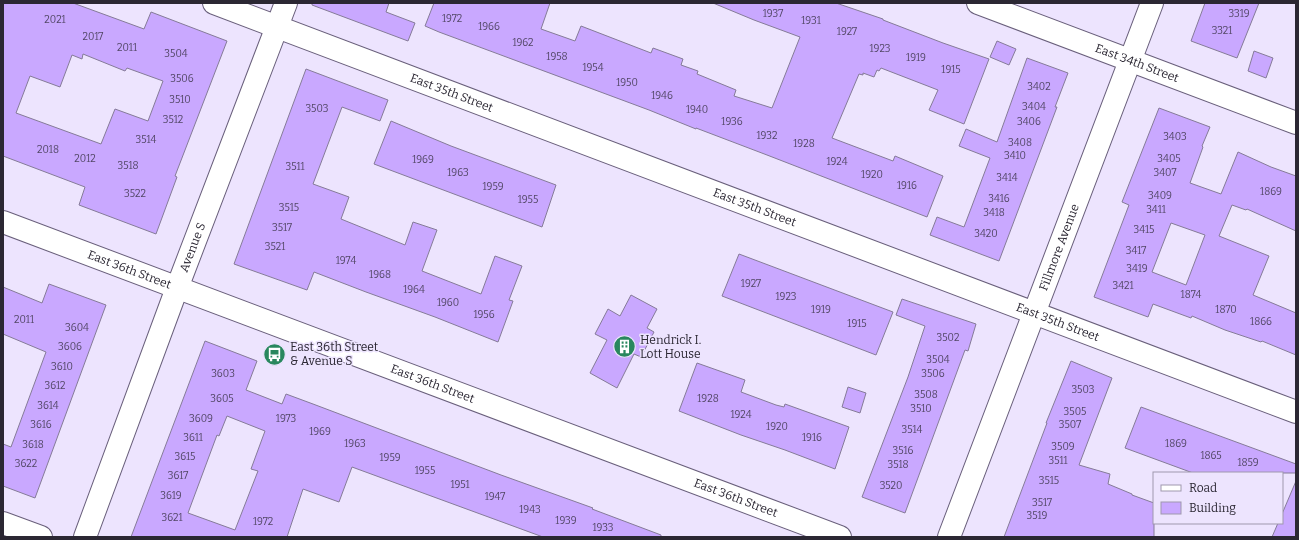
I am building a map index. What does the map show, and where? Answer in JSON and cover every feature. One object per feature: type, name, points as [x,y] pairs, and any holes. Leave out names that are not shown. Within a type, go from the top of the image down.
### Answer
[{"type":"street","name":"East 35th Street","points":[[214,3],[1296,412]]},
{"type":"street","name":"Avenue S","points":[[85,537],[177,288],[286,3]]},
{"type":"street","name":"East 34th Street","points":[[978,3],[1296,123]]},
{"type":"street","name":"Fillmore Avenue","points":[[949,537],[1152,3]]},
{"type":"street","name":"East 36th Street","points":[[3,222],[840,537]]},
{"type":"street","points":[[3,523],[41,537]]},
{"type":"building","points":[[3,3],[73,3],[144,29],[151,12],[227,41],[175,176],[177,177],[156,234],[79,205],[85,187],[3,156]],"holes":[[[83,54],[125,71],[127,68],[163,81],[148,121],[115,109],[101,144],[16,113],[30,76],[60,87],[72,55],[82,59]]]},
{"type":"building","points":[[312,3],[389,3],[386,12],[415,23],[408,41],[312,5]]},
{"type":"building","points":[[434,3],[550,3],[541,29],[575,41],[581,26],[651,53],[653,48],[683,59],[681,65],[698,71],[697,74],[736,90],[734,96],[772,108],[800,37],[713,3],[836,3],[989,59],[964,124],[929,110],[938,90],[881,68],[879,71],[877,70],[874,77],[863,73],[863,75],[859,74],[832,138],[893,161],[895,156],[943,176],[927,217],[425,26]]},
{"type":"building","points":[[1205,3],[1259,3],[1237,58],[1191,41]]},
{"type":"building","points":[[997,41],[1016,49],[1009,65],[990,57]]},
{"type":"building","points":[[1254,51],[1273,58],[1266,78],[1248,71]]},
{"type":"building","points":[[1027,58],[1068,73],[1055,107],[1057,107],[999,261],[930,235],[937,217],[964,227],[990,158],[959,146],[966,129],[997,142]]},
{"type":"building","points":[[306,69],[388,100],[380,121],[342,107],[313,184],[349,197],[341,219],[405,245],[413,222],[437,230],[422,271],[481,294],[495,256],[522,266],[509,300],[513,301],[498,342],[314,272],[307,290],[234,264]]},
{"type":"building","points":[[1159,108],[1210,127],[1190,183],[1221,194],[1238,152],[1271,167],[1296,176],[1296,231],[1247,209],[1246,210],[1232,205],[1219,236],[1269,256],[1253,295],[1296,313],[1296,355],[1262,341],[1261,342],[1225,330],[1192,316],[1191,318],[1153,304],[1148,317],[1094,297],[1129,205],[1122,202]],"holes":[[[1171,223],[1205,235],[1186,285],[1152,272]]]},
{"type":"building","points":[[391,121],[451,146],[556,185],[542,227],[374,164]]},
{"type":"building","points":[[739,254],[893,312],[876,355],[722,296]]},
{"type":"building","points":[[49,284],[106,305],[35,498],[3,486],[3,444],[11,447],[46,352],[3,334],[3,287],[42,303]]},
{"type":"building","name":"Hendrick I. Lott House","points":[[631,295],[657,309],[647,328],[654,332],[641,357],[634,354],[617,388],[590,373],[607,340],[595,334],[608,309],[620,316]]},
{"type":"building","points":[[902,299],[976,324],[968,351],[965,350],[905,513],[862,497],[908,377],[925,326],[896,315]]},
{"type":"building","points":[[205,341],[257,361],[246,390],[282,404],[286,394],[593,508],[592,509],[661,535],[661,537],[543,537],[352,467],[339,502],[303,489],[287,537],[131,537]],"holes":[[[227,416],[265,431],[251,469],[258,471],[235,530],[188,513],[217,435],[219,436]]]},
{"type":"building","points":[[1071,361],[1112,378],[1079,465],[1110,474],[1108,484],[1153,503],[1154,537],[1004,537],[1046,423]]},
{"type":"building","points":[[697,363],[745,380],[741,392],[776,405],[784,407],[785,404],[849,427],[835,469],[679,411]]},
{"type":"building","points":[[848,387],[866,393],[860,413],[842,407]]},
{"type":"building","points":[[1141,407],[1296,464],[1296,473],[1190,472],[1125,448]]},
{"type":"building","points":[[1296,481],[1296,537],[1272,537],[1278,524],[1283,524],[1283,512]]},
{"type":"place","name":"Hendrick I. Lott House","points":[[625,347]]},
{"type":"place","name":"East 36th Street & Avenue S","points":[[275,354]]}]
